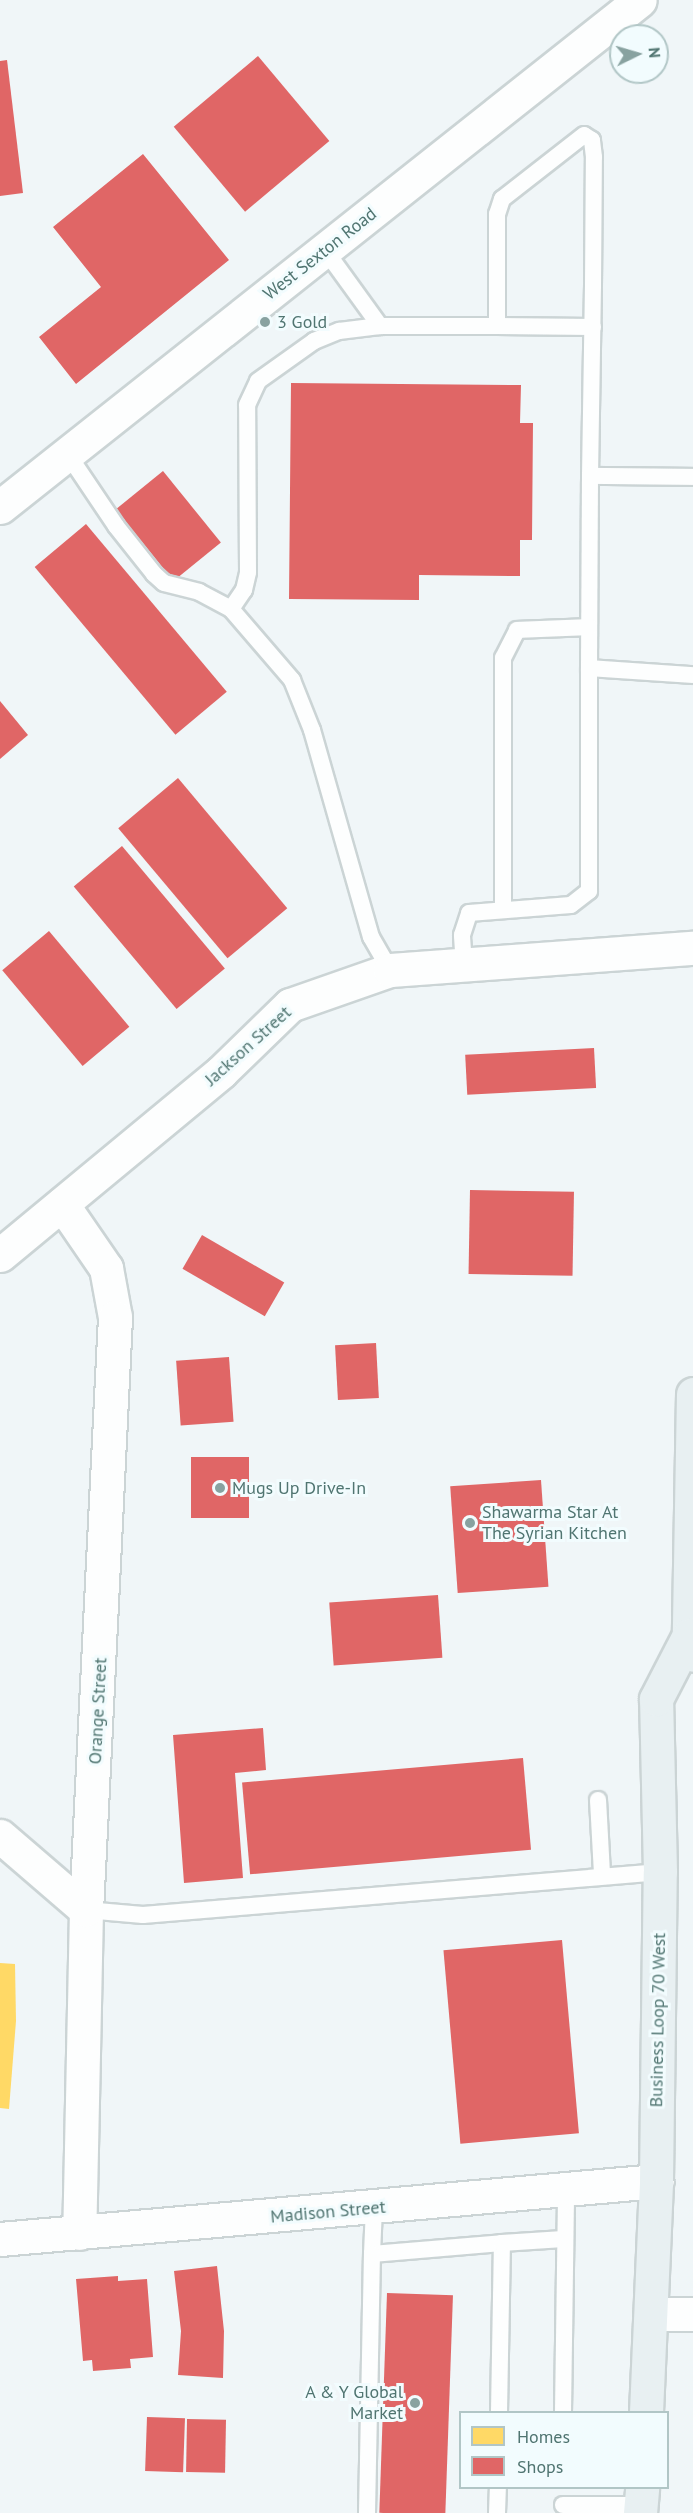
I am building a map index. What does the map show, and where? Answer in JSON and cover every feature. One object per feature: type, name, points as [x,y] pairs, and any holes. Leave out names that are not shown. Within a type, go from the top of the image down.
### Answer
[{"type":"main road","name":"Business Loop 70 West","points":[[646,2411],[656,2181],[660,1872],[656,1699],[691,1645],[693,1394]]},
{"type":"street","name":"West Sexton Road","points":[[0,507],[640,0]]},
{"type":"street","name":"Jackson Street","points":[[0,1255],[221,1072],[290,1005],[390,970],[693,948]]},
{"type":"street","name":"Orange Street","points":[[62,1204],[105,1269],[115,1317],[86,1910],[79,2233]]},
{"type":"street","points":[[0,1836],[86,1910]]},
{"type":"street","name":"Madison Street","points":[[0,2239],[374,2208],[656,2181]]},
{"type":"street","points":[[651,2314],[693,2314]]},
{"type":"lane","points":[[464,965],[462,935],[469,913],[571,905],[589,891],[591,879],[589,627],[594,146],[589,136],[584,135],[502,199],[497,214],[497,326]]},
{"type":"lane","points":[[325,250],[380,326]]},
{"type":"lane","points":[[231,609],[244,590],[248,572],[246,427],[251,390],[282,362],[314,341],[339,331],[380,326],[593,327]]},
{"type":"lane","points":[[67,453],[116,526],[154,574],[164,583],[199,592],[231,609],[270,650],[300,694],[371,937],[390,970]]},
{"type":"lane","points":[[590,476],[693,477]]},
{"type":"lane","points":[[503,909],[503,658],[517,630],[589,627]]},
{"type":"lane","points":[[589,668],[693,675]]},
{"type":"lane","points":[[598,1800],[602,1875]]},
{"type":"lane","points":[[86,1910],[143,1915],[602,1875],[660,1872]]},
{"type":"lane","points":[[563,2411],[563,2239],[566,2189]]},
{"type":"lane","points":[[367,2513],[374,2208]]},
{"type":"lane","points":[[372,2254],[563,2239]]},
{"type":"lane","points":[[499,2411],[502,2243]]},
{"type":"lane","points":[[497,2513],[498,2489]]},
{"type":"lane","points":[[563,2489],[563,2509],[641,2502]]},
{"type":"building: Homes","points":[[0,1963],[15,1964],[16,2021],[9,2109],[0,2108]]},
{"type":"building: Shops","points":[[258,56],[329,141],[245,212],[174,127]]},
{"type":"building: Shops","points":[[7,60],[23,193],[0,196],[0,61]]},
{"type":"building: Shops","points":[[143,154],[229,260],[76,384],[39,337],[101,287],[53,227]]},
{"type":"building: Shops","points":[[291,383],[521,385],[520,423],[533,423],[532,540],[520,540],[520,576],[419,575],[419,600],[289,599]]},
{"type":"building: Shops","points":[[163,471],[221,542],[173,581],[116,509]]},
{"type":"building: Shops","points":[[86,524],[227,692],[175,735],[35,567]]},
{"type":"building: Shops","points":[[0,701],[28,735],[0,759]]},
{"type":"building: Shops","points":[[178,778],[287,908],[228,958],[118,828]]},
{"type":"building: Shops","points":[[122,846],[225,969],[177,1009],[74,886]]},
{"type":"building: Shops","points":[[49,931],[129,1027],[83,1066],[2,970]]},
{"type":"building: Shops","points":[[594,1048],[596,1088],[467,1095],[465,1055]]},
{"type":"building: Shops","points":[[470,1190],[574,1192],[573,1276],[469,1274]]},
{"type":"building: Shops","points":[[202,1235],[284,1282],[265,1316],[182,1269]]},
{"type":"building: Shops","points":[[376,1343],[379,1398],[338,1400],[335,1345]]},
{"type":"building: Shops","points":[[229,1357],[234,1422],[181,1426],[176,1361]]},
{"type":"building: Shops","name":"Mugs Up Drive-In","points":[[191,1457],[249,1457],[249,1518],[191,1518]]},
{"type":"building: Shops","points":[[541,1480],[548,1587],[458,1593],[450,1486]]},
{"type":"building: Shops","points":[[438,1595],[442,1658],[334,1665],[329,1603]]},
{"type":"building: Shops","points":[[263,1728],[266,1770],[235,1773],[243,1878],[184,1883],[173,1735]]},
{"type":"building: Shops","points":[[523,1758],[531,1850],[250,1874],[242,1783]]},
{"type":"building: Shops","points":[[562,1940],[579,2133],[460,2144],[443,1950]]},
{"type":"building: Shops","points":[[217,2266],[224,2331],[223,2378],[178,2375],[181,2331],[174,2271]]},
{"type":"building: Shops","points":[[118,2276],[118,2281],[147,2279],[153,2357],[130,2359],[131,2368],[93,2371],[92,2360],[83,2361],[76,2279]]},
{"type":"building: Shops","points":[[387,2293],[453,2295],[445,2513],[379,2513]]},
{"type":"building: Shops","points":[[147,2417],[185,2418],[183,2472],[145,2471]]},
{"type":"building: Shops","points":[[187,2419],[226,2420],[225,2473],[186,2472]]},
{"type":"place","name":"3 Gold","points":[[265,322]]},
{"type":"place","name":"Mugs Up Drive-In","points":[[220,1488]]},
{"type":"place","name":"Shawarma Star At The Syrian Kitchen","points":[[470,1523]]},
{"type":"place","name":"A & Y Global Market","points":[[415,2403]]}]
